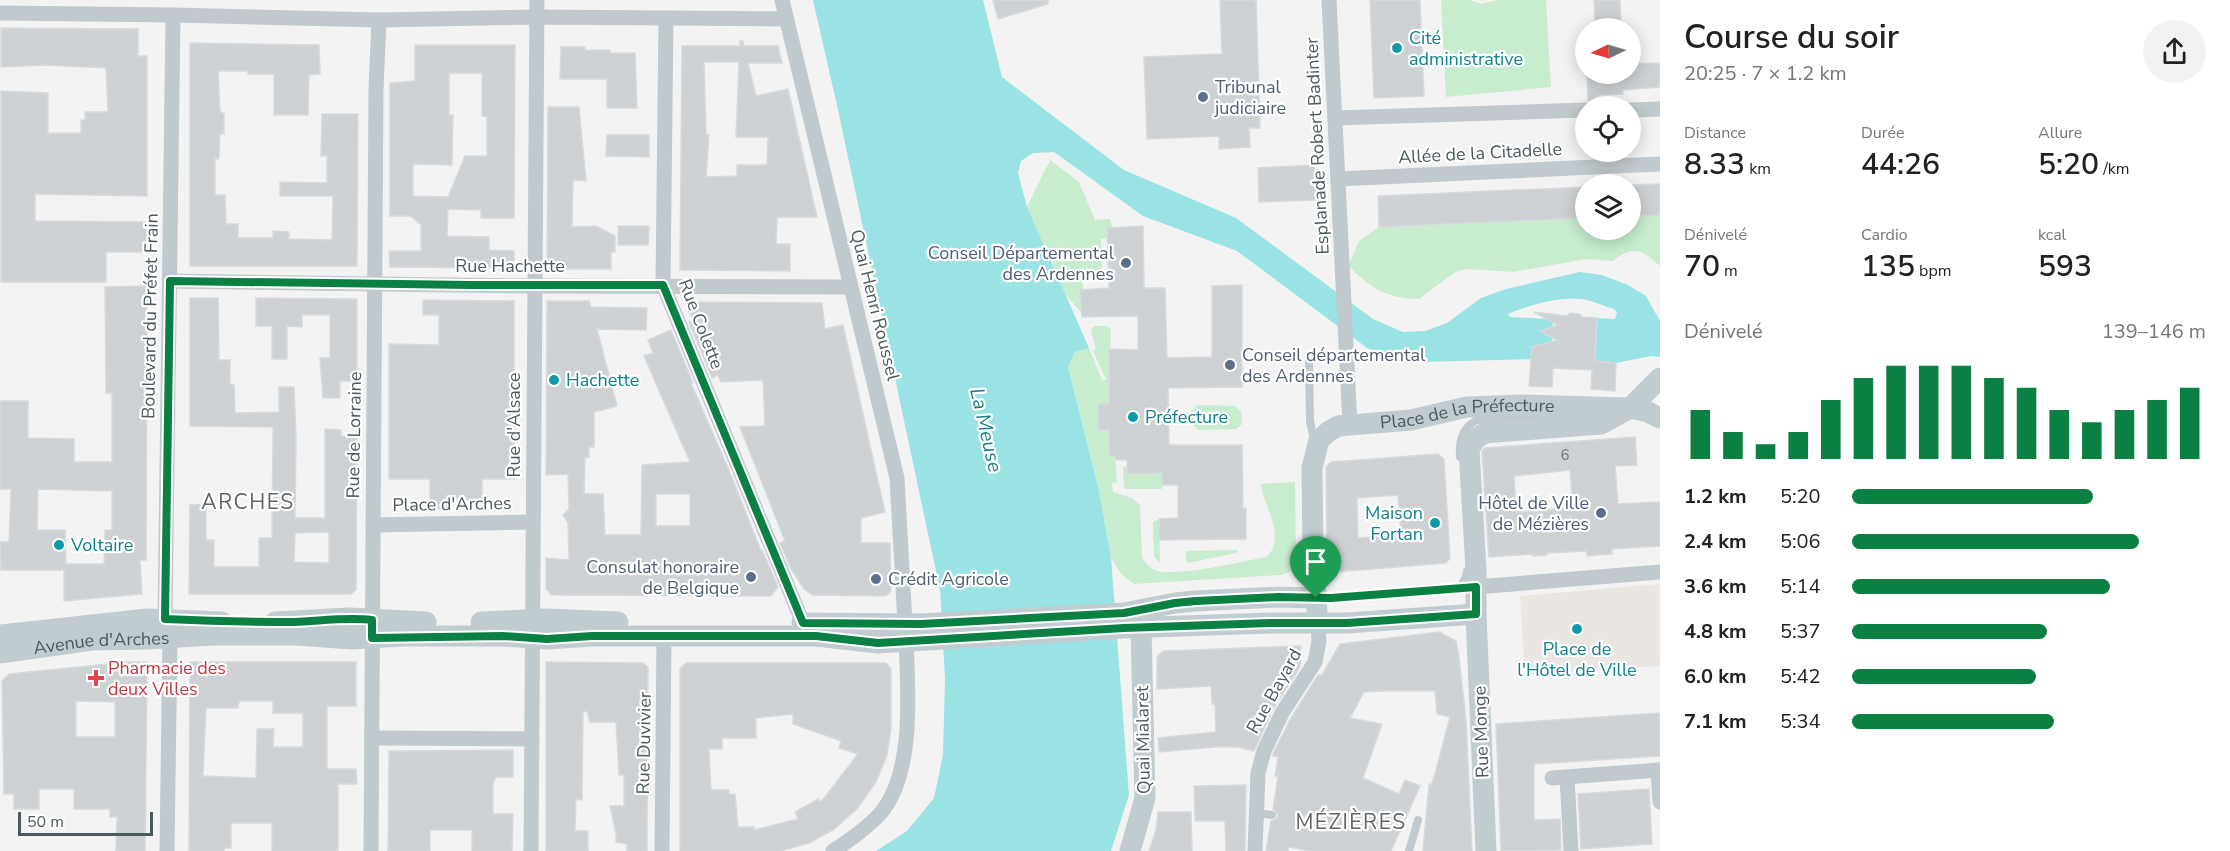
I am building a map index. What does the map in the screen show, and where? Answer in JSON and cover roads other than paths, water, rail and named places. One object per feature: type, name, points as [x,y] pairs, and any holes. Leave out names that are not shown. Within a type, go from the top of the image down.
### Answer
[{"type":"main road","points":[[1630,408],[1659,382]]},
{"type":"main road","name":"Place de la Préfecture","points":[[1315,449],[1319,440],[1338,426],[1411,420],[1467,407],[1598,406],[1630,408],[1648,412],[1660,418]]},
{"type":"main road","name":"Rue Monge","points":[[1486,851],[1476,614],[1467,588],[1469,450],[1475,439],[1485,433],[1601,424],[1630,408]]},
{"type":"main road","points":[[1315,449],[1312,468],[1318,622]]},
{"type":"main road","points":[[1130,623],[1175,603],[1278,597],[1316,598]]},
{"type":"main road","points":[[914,632],[1130,623],[1347,623],[1476,614]]},
{"type":"main road","name":"Avenue d'Arches","points":[[0,635],[130,620],[213,635],[296,635],[344,639],[372,629],[405,622],[501,622],[532,629],[664,636],[816,636],[878,643],[914,632]]},
{"type":"main road","name":"Avenue d'Arches","points":[[532,629],[803,623],[914,632]]},
{"type":"main road","name":"Quai Mialaret","points":[[1130,623],[1145,798],[1130,851]]},
{"type":"main road","name":"Avenue d'Arches","points":[[0,653],[168,628]]},
{"type":"street","name":"Rue d'Alsace","points":[[531,851],[537,0]]},
{"type":"street","name":"Quai Henri Roussel","points":[[782,0],[897,478],[914,632],[904,752],[896,784],[881,812],[859,835],[833,851]]},
{"type":"street","name":"Esplanade Robert Badinter","points":[[1329,0],[1350,424]]},
{"type":"street","points":[[0,14],[379,20],[537,17],[786,19]]},
{"type":"street","name":"Boulevard du Préfet Frain","points":[[167,851],[173,15]]},
{"type":"street","name":"Rue Colette","points":[[666,18],[663,285],[803,623]]},
{"type":"street","name":"Rue de Lorraine","points":[[372,851],[376,89],[379,20]]},
{"type":"street","points":[[1641,110],[1660,109]]},
{"type":"street","points":[[1335,118],[1575,111]]},
{"type":"street","name":"Allée de la Citadelle","points":[[1338,179],[1660,164]]},
{"type":"street","name":"Rue Hachette","points":[[170,281],[851,287]]},
{"type":"street","name":"Place d'Arches","points":[[373,525],[533,522]]},
{"type":"street","points":[[1467,588],[1660,572]]},
{"type":"street","name":"Rue Bayard","points":[[1255,851],[1264,814],[1258,773],[1264,751],[1282,713],[1315,662],[1319,641],[1318,622]]},
{"type":"street","name":"Rue Duvivier","points":[[662,851],[664,636]]},
{"type":"street","points":[[372,738],[532,739]]},
{"type":"street","points":[[1571,851],[1559,777],[1659,770],[1660,802]]},
{"type":"lane","points":[[1309,362],[1310,421],[1315,449]]},
{"type":"lane","points":[[1316,598],[1467,588],[1467,540],[1459,446],[1463,431],[1477,420],[1568,417],[1598,406]]},
{"type":"lane","points":[[1409,851],[1418,820]]},
{"type":"lane","points":[[1308,821],[1323,824]]},
{"type":"water","name":"La Meuse","points":[[813,0],[983,0],[1002,77],[1124,170],[1236,218],[1373,319],[1403,332],[1425,331],[1447,323],[1481,298],[1506,289],[1580,272],[1602,275],[1628,285],[1646,296],[1660,321],[1660,357],[1651,356],[1616,363],[1595,361],[1597,318],[1615,319],[1617,312],[1594,302],[1573,298],[1545,302],[1508,314],[1510,317],[1553,319],[1552,344],[1539,359],[1421,362],[1392,358],[1367,348],[1237,251],[1143,216],[1054,152],[1033,153],[1021,161],[1018,173],[1027,207],[1089,348],[1075,352],[1068,367],[1099,491],[1111,558],[1129,795],[1111,851],[876,851],[907,831],[934,798],[943,755],[945,679],[940,590]]},
{"type":"place","name":"Cité administrative","points":[[1397,48]]},
{"type":"place","name":"Tribunal judiciaire","points":[[1203,97]]},
{"type":"place","name":"Conseil Départemental des Ardennes","points":[[1126,263]]},
{"type":"place","name":"Conseil départemental des Ardennes","points":[[1230,365]]},
{"type":"place","name":"Hachette","points":[[554,380]]},
{"type":"place","name":"Préfecture","points":[[1133,417]]},
{"type":"place","name":"Hôtel de Ville de Mézières","points":[[1601,513]]},
{"type":"place","name":"Maison Fortan","points":[[1435,523]]},
{"type":"place","name":"Voltaire","points":[[59,545]]},
{"type":"place","name":"Consulat honoraire de Belgique","points":[[751,577]]},
{"type":"place","name":"Crédit Agricole","points":[[876,579]]},
{"type":"place","name":"Place de l'Hôtel de Ville","points":[[1577,629]]},
{"type":"place","name":"Pharmacie des deux Villes","points":[[96,678]]},
{"type":"district","name":"ARCHES","points":[[248,502]]},
{"type":"district","name":"MÉZIÈRES","points":[[1351,822]]}]
